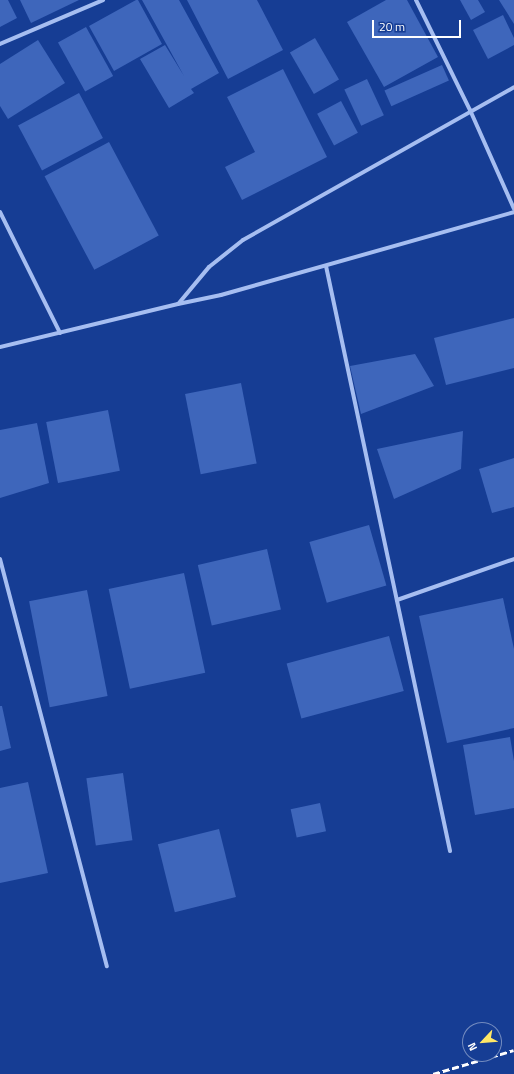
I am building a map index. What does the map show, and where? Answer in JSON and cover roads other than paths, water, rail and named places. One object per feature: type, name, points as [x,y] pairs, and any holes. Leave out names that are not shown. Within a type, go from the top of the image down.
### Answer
[{"type":"street","points":[[0,44],[103,0]]},
{"type":"street","points":[[0,347],[221,295],[514,211],[470,110],[416,0]]},
{"type":"street","points":[[178,304],[209,267],[243,240],[470,110],[514,87]]},
{"type":"street","points":[[0,212],[60,333]]},
{"type":"street","points":[[326,266],[450,851]]},
{"type":"street","points":[[0,559],[107,966]]},
{"type":"street","points":[[397,600],[514,559]]},
{"type":"railway","points":[[433,1074],[514,1050]]}]
